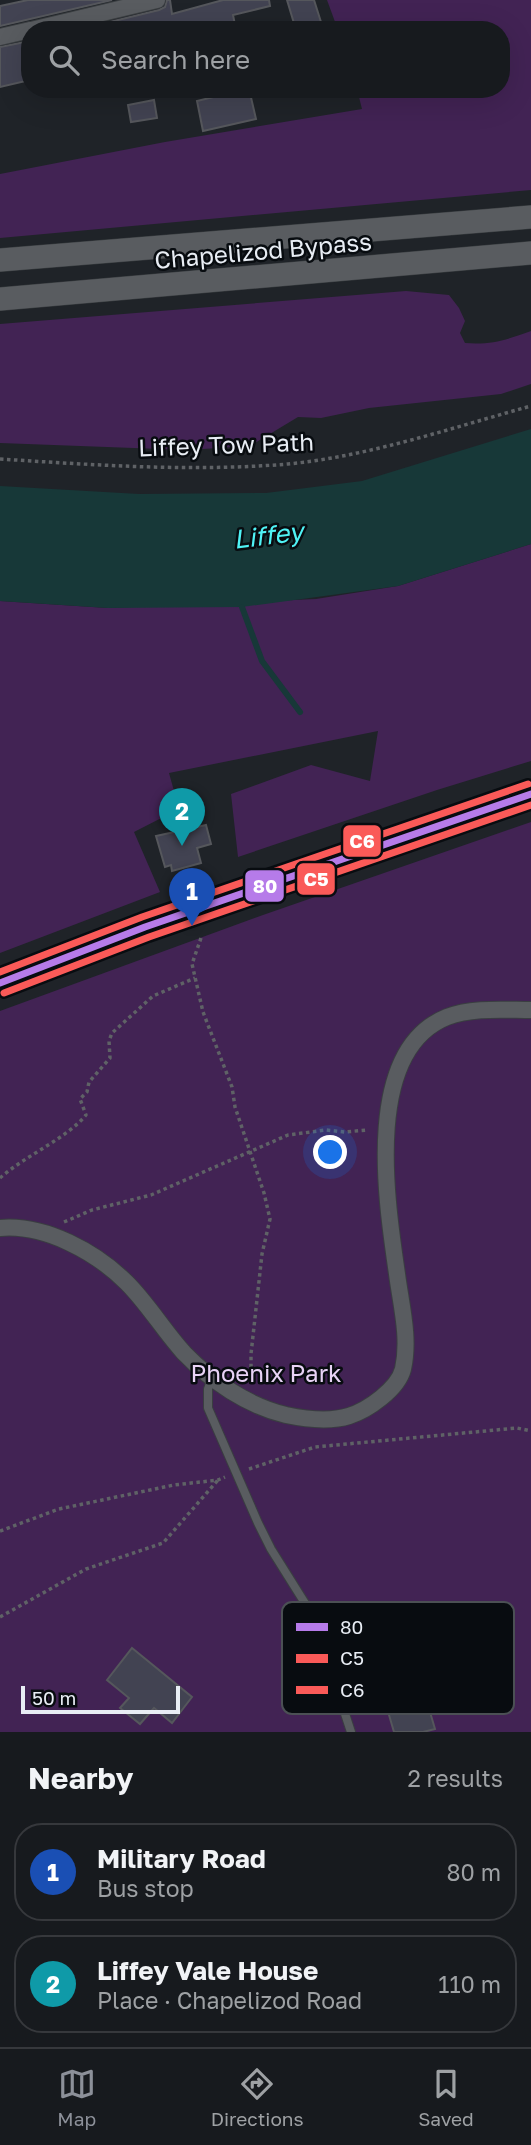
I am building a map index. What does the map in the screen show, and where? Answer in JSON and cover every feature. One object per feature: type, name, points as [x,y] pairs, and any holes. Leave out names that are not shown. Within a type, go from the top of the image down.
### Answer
[{"type":"main road","name":"Chapelizod Bypass","points":[[0,260],[531,216]]},
{"type":"main road","name":"Chapelizod Bypass","points":[[0,299],[531,253]]},
{"type":"main road","points":[[0,983],[145,927],[531,794]]},
{"type":"street","points":[[68,21],[156,0]]},
{"type":"street","points":[[0,37],[21,32]]},
{"type":"street","points":[[0,1228],[62,1238],[91,1254],[127,1283],[184,1353],[212,1378],[267,1411],[306,1419],[347,1417],[372,1406],[402,1371],[406,1333],[387,1195],[387,1130],[393,1084],[408,1051],[424,1031],[448,1017],[477,1012],[531,1010]]},
{"type":"lane","points":[[212,1378],[208,1389],[208,1408],[271,1549],[304,1602]]},
{"type":"lane","points":[[345,1714],[351,1732]]},
{"type":"path","name":"Liffey Tow Path","points":[[0,459],[193,467],[288,464],[381,447],[531,406]]},
{"type":"path","points":[[201,938],[192,964],[203,1012],[232,1087],[234,1107],[251,1152],[270,1219],[262,1254],[251,1354],[253,1375],[248,1400]]},
{"type":"path","points":[[0,1178],[18,1163],[71,1130],[86,1115],[80,1099],[87,1092],[89,1082],[110,1058],[109,1041],[112,1032],[153,996],[195,978]]},
{"type":"path","points":[[44,1233],[92,1210],[151,1195],[288,1135],[387,1130]]},
{"type":"path","points":[[0,1531],[59,1509],[174,1485],[218,1480],[315,1447],[517,1428],[531,1431]]},
{"type":"path","points":[[0,1617],[86,1569],[163,1543],[218,1480]]},
{"type":"green space","points":[[327,0],[531,0],[531,190],[0,238],[0,174],[165,142],[362,109],[359,98],[510,98],[510,21],[335,21]]},
{"type":"green space","points":[[406,291],[449,295],[465,321],[460,333],[465,343],[498,341],[531,331],[531,384],[501,394],[369,408],[321,418],[298,417],[250,446],[187,450],[0,443],[0,324]]},
{"type":"green space","points":[[531,544],[531,761],[238,857],[231,794],[311,765],[370,781],[378,731],[169,773],[179,809],[134,832],[160,892],[0,953],[0,601],[108,608],[316,599],[398,586]]},
{"type":"green space","name":"Phoenix Park","points":[[531,822],[531,1732],[0,1732],[0,1011],[263,915]]},
{"type":"water","name":"Liffey","points":[[531,429],[531,544],[398,586],[242,607],[108,608],[0,601],[0,486],[139,494],[266,493],[362,481]]},
{"type":"building","points":[[28,0],[112,0],[0,26],[0,6]]},
{"type":"building","points":[[167,0],[170,0],[172,14],[223,0],[269,0],[270,6],[233,15],[234,21],[114,21],[165,7]]},
{"type":"building","points":[[287,0],[314,0],[321,21],[293,21]]},
{"type":"building","points":[[21,43],[21,82],[0,87],[0,47]]},
{"type":"building","points":[[209,98],[251,98],[256,119],[203,131],[197,101]]},
{"type":"building","points":[[154,100],[157,118],[131,122],[128,105]]},
{"type":"building","points":[[206,825],[211,844],[197,848],[201,863],[172,871],[171,865],[165,867],[156,836]]},
{"type":"building","points":[[132,1648],[192,1697],[172,1723],[154,1708],[140,1724],[120,1708],[129,1698],[107,1680]]},
{"type":"building","points":[[389,1714],[431,1714],[435,1729],[423,1732],[394,1732]]},
{"type":"waterway","points":[[242,607],[262,661],[300,712]]},
{"type":"transit line","name":"C6","points":[[0,972],[142,917],[528,784]]},
{"type":"transit line","name":"80","points":[[0,983],[145,927],[531,794]]},
{"type":"transit line","name":"C5","points":[[4,993],[149,937],[531,805]]},
{"type":"place","name":"Liffey Vale House","points":[[182,846]]},
{"type":"place","name":"Military Road","points":[[192,926]]}]
